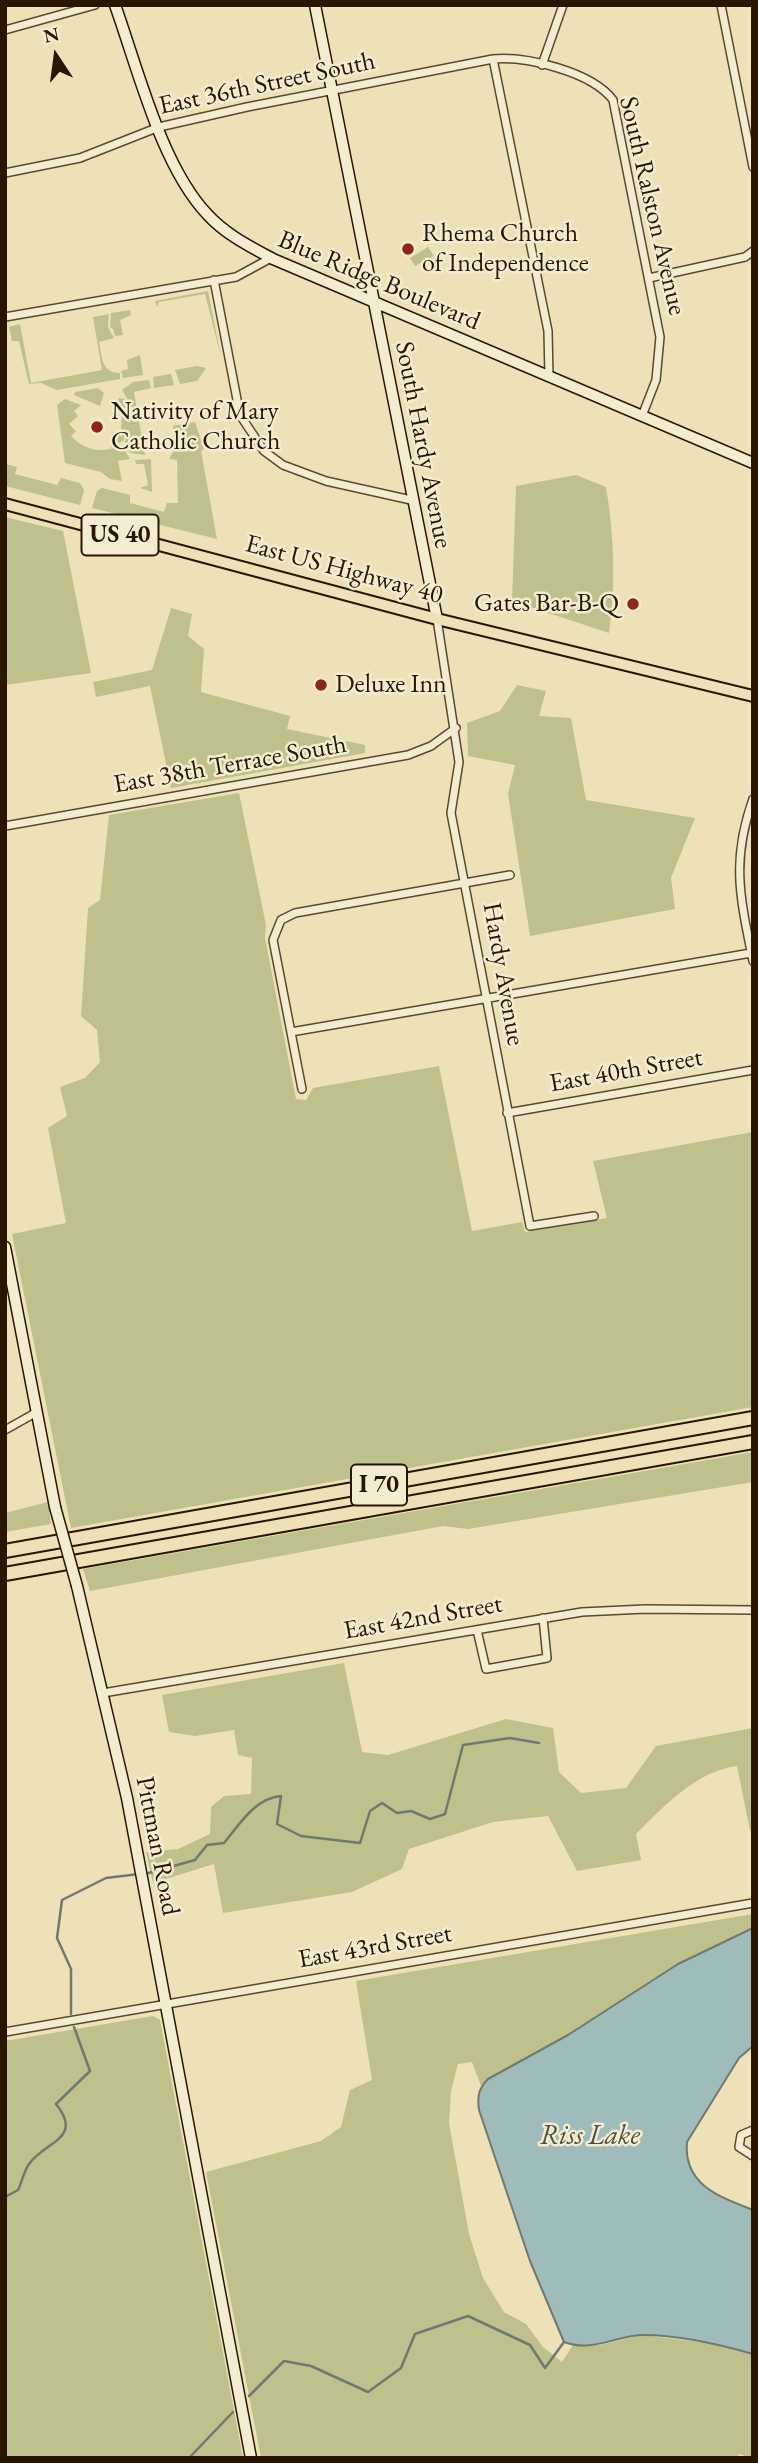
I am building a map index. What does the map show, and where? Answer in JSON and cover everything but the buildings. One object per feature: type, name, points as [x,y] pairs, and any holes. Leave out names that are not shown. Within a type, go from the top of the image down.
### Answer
[{"type":"highway","name":"I 70","points":[[5,1551],[753,1418]]},
{"type":"highway","name":"I 70","points":[[5,1574],[753,1442]]},
{"type":"main road","name":"East US Highway 40","points":[[5,504],[437,619],[753,696]]},
{"type":"street","points":[[5,30],[94,5]]},
{"type":"street","name":"Blue Ridge Boulevard","points":[[115,5],[159,127],[182,181],[208,216],[238,241],[374,303],[753,463]]},
{"type":"street","name":"South Hardy Avenue","points":[[315,5],[411,500],[437,619],[456,729]]},
{"type":"street","points":[[542,65],[562,5]]},
{"type":"street","points":[[720,5],[753,167]]},
{"type":"street","name":"East 36th Street South","points":[[5,173],[80,158],[159,127],[332,90],[493,59],[515,57],[542,65]]},
{"type":"street","points":[[493,59],[548,331],[549,377]]},
{"type":"street","name":"South Ralston Avenue","points":[[542,65],[594,82],[604,88],[612,100],[649,278],[660,353],[656,380],[642,416]]},
{"type":"street","points":[[649,278],[745,257],[753,251]]},
{"type":"street","points":[[5,317],[236,276],[271,258]]},
{"type":"street","points":[[214,280],[240,415],[264,451],[283,465],[326,481],[411,500]]},
{"type":"street","name":"East 38th Terrace South","points":[[5,826],[408,755],[431,746],[456,729]]},
{"type":"street","name":"Hardy Avenue","points":[[456,729],[459,762],[451,813],[530,1226],[594,1216]]},
{"type":"street","points":[[291,1032],[485,997],[752,957],[737,872],[740,834],[753,799]]},
{"type":"street","points":[[302,1089],[273,940],[278,925],[295,913],[510,875]]},
{"type":"street","name":"East 40th Street","points":[[507,1112],[753,1070]]},
{"type":"street","name":"Pittman Road","points":[[5,1247],[55,1507],[103,1693],[145,1890],[251,2458]]},
{"type":"street","points":[[5,1430],[37,1412]]},
{"type":"street","name":"East 42nd Street","points":[[103,1693],[543,1618],[645,1609],[753,1610]]},
{"type":"street","points":[[477,1630],[485,1669],[547,1658],[543,1618]]},
{"type":"street","name":"East 43rd Street","points":[[5,2032],[753,1903]]},
{"type":"street","points":[[753,2130],[741,2135],[739,2147],[753,2156]]},
{"type":"green space","points":[[428,247],[434,256],[415,266],[410,258]]},
{"type":"green space","points":[[208,291],[221,357],[205,294],[159,302],[157,307],[155,301]]},
{"type":"green space","points":[[130,310],[131,315],[120,320],[123,335],[115,336],[110,327],[111,313]]},
{"type":"green space","points":[[109,314],[108,327],[114,338],[99,342],[106,367],[120,373],[120,379],[57,390],[41,383],[29,384],[19,341],[12,341],[9,327],[20,324],[31,383],[102,370],[93,317]]},
{"type":"green space","points":[[140,355],[143,375],[123,378],[121,371],[128,369],[127,360]]},
{"type":"green space","points":[[197,366],[206,368],[197,381],[180,384],[175,370]]},
{"type":"green space","points":[[171,374],[174,385],[154,388],[153,377]]},
{"type":"green space","points":[[149,380],[151,388],[134,392],[145,455],[130,453],[125,444],[126,426],[124,440],[111,448],[113,432],[121,431],[122,414],[113,410],[119,398],[125,399],[130,408],[128,424],[133,418],[132,407],[122,390],[133,382]]},
{"type":"green space","points":[[98,388],[104,393],[100,406],[74,395],[75,392]]},
{"type":"green space","points":[[65,399],[81,405],[74,411],[78,416],[69,424],[76,431],[71,436],[76,441],[88,448],[101,450],[121,445],[130,459],[118,461],[122,481],[110,479],[101,472],[65,463],[57,405]]},
{"type":"green space","points":[[195,422],[204,449],[201,451],[217,539],[92,508],[97,491],[102,488],[130,495],[130,503],[164,512],[167,503],[178,503],[177,460],[169,459],[176,447],[173,426]]},
{"type":"green space","points":[[151,459],[152,492],[140,488],[148,485],[144,464],[136,464],[135,460]]},
{"type":"green space","points":[[5,464],[17,467],[15,474],[57,485],[61,478],[80,483],[84,490],[80,505],[5,486]]},
{"type":"green space","points":[[576,475],[606,487],[613,560],[609,633],[512,601],[516,486]]},
{"type":"green space","points":[[5,517],[63,531],[91,673],[5,685]]},
{"type":"green space","points":[[171,608],[192,614],[188,636],[204,649],[201,692],[290,716],[287,729],[365,745],[365,753],[171,788],[150,686],[96,697],[93,682],[152,670]]},
{"type":"green space","points":[[517,685],[546,691],[539,716],[571,718],[586,800],[695,818],[671,878],[675,909],[530,936],[508,794],[515,765],[468,756],[467,723],[500,711]]},
{"type":"green space","points":[[239,793],[266,925],[265,938],[296,1099],[306,1100],[313,1088],[439,1066],[472,1231],[522,1222],[525,1232],[607,1218],[593,1161],[753,1132],[753,1407],[71,1528],[12,1234],[66,1223],[48,1128],[67,1116],[60,1087],[85,1078],[100,1062],[97,1030],[81,1016],[88,908],[100,900],[109,815]]},
{"type":"green space","points":[[753,1452],[753,1482],[468,1529],[443,1526],[90,1591],[83,1569]]},
{"type":"green space","points":[[48,1502],[51,1524],[5,1532],[5,1513]]},
{"type":"green space","points":[[344,1663],[362,1752],[388,1755],[506,1719],[553,1728],[559,1772],[581,1793],[626,1788],[656,1746],[753,1728],[753,1831],[750,1831],[737,1766],[722,1769],[695,1782],[647,1823],[636,1834],[641,1860],[577,1871],[548,1816],[493,1822],[409,1849],[402,1869],[352,1892],[223,1913],[214,1864],[153,1883],[146,1852],[178,1849],[210,1834],[211,1807],[224,1796],[251,1794],[252,1758],[238,1755],[234,1730],[195,1736],[169,1732],[162,1695]]},
{"type":"green space","points":[[753,1914],[753,1928],[678,1964],[568,2035],[488,2079],[481,2086],[472,2062],[458,2064],[451,2091],[449,2123],[469,2234],[483,2278],[504,2312],[526,2324],[543,2347],[562,2362],[573,2345],[600,2345],[642,2335],[717,2344],[753,2354],[753,2458],[739,2454],[737,2458],[261,2458],[206,2172],[321,2141],[341,2127],[350,2090],[372,2080],[356,1981]]},
{"type":"green space","points":[[153,2016],[160,2020],[243,2458],[5,2458],[5,2041]]},
{"type":"water","name":"Riss Lake","points":[[753,1928],[753,2046],[739,2058],[687,2142],[687,2157],[697,2179],[706,2187],[753,2210],[753,2354],[699,2341],[658,2335],[634,2336],[585,2346],[564,2342],[530,2261],[479,2110],[481,2089],[488,2079],[568,2035],[678,1964]]},
{"type":"waterway","points":[[145,1874],[195,1860],[207,1845],[224,1843],[255,1807],[281,1796],[277,1824],[301,1836],[360,1843],[370,1811],[382,1803],[397,1813],[411,1811],[430,1819],[445,1814],[463,1745],[510,1738],[539,1743]]},
{"type":"waterway","points":[[71,2014],[71,1969],[57,1938],[62,1900],[106,1878],[139,1874]]},
{"type":"waterway","points":[[5,2197],[18,2190],[29,2164],[64,2132],[64,2116],[56,2104],[90,2071],[74,2027]]},
{"type":"waterway","points":[[249,2396],[284,2361],[311,2366],[368,2392],[401,2368],[415,2334],[468,2316],[530,2345],[545,2368],[564,2342]]},
{"type":"waterway","points":[[189,2458],[233,2412]]},
{"type":"place","name":"Rhema Church of Independence","points":[[408,249]]},
{"type":"place","name":"Nativity of Mary Catholic Church","points":[[97,427]]},
{"type":"place","name":"Gates Bar-B-Q","points":[[633,604]]},
{"type":"place","name":"Deluxe Inn","points":[[321,685]]}]
